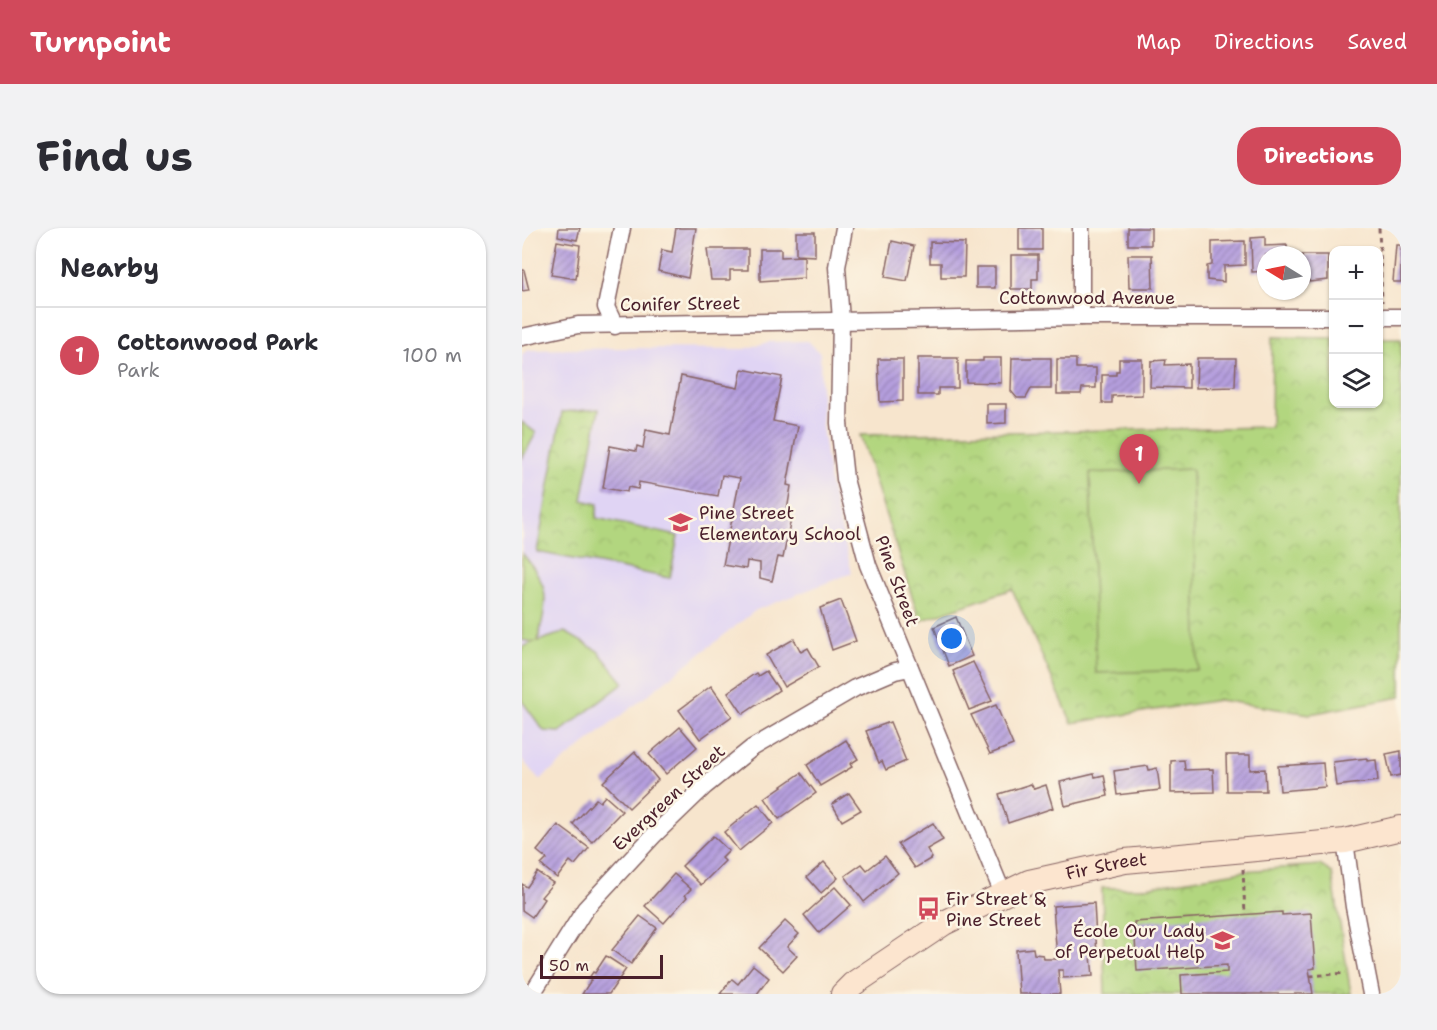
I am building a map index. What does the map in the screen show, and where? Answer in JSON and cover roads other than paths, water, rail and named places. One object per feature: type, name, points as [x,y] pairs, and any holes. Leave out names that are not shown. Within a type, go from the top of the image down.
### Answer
[{"type":"street","points":[[615,326],[606,307],[622,228]]},
{"type":"street","name":"Pine Street","points":[[844,228],[837,267],[841,320],[839,423],[845,479],[868,565],[1003,894]]},
{"type":"street","points":[[1081,228],[1081,316]]},
{"type":"street","name":"Cottonwood Avenue","points":[[841,320],[1081,316],[1329,317]]},
{"type":"street","points":[[1383,317],[1401,317]]},
{"type":"street","name":"Conifer Street","points":[[522,337],[578,325],[841,320]]},
{"type":"street","name":"Evergreen Street","points":[[532,994],[585,909],[653,836],[705,786],[752,748],[855,688],[895,671],[910,668]]},
{"type":"street","name":"Fir Street","points":[[843,994],[853,984],[944,923],[1029,882],[1125,861],[1345,841],[1401,828]]},
{"type":"street","points":[[1345,841],[1354,907],[1371,994]]},
{"type":"place","name":"Cottonwood Park","points":[[1139,484]]},
{"type":"place","name":"Pine Street Elementary School","points":[[681,523]]},
{"type":"place","name":"Fir Street & Pine Street","points":[[928,909]]},
{"type":"place","name":"École Our Lady of Perpetual Help","points":[[1223,941]]}]
